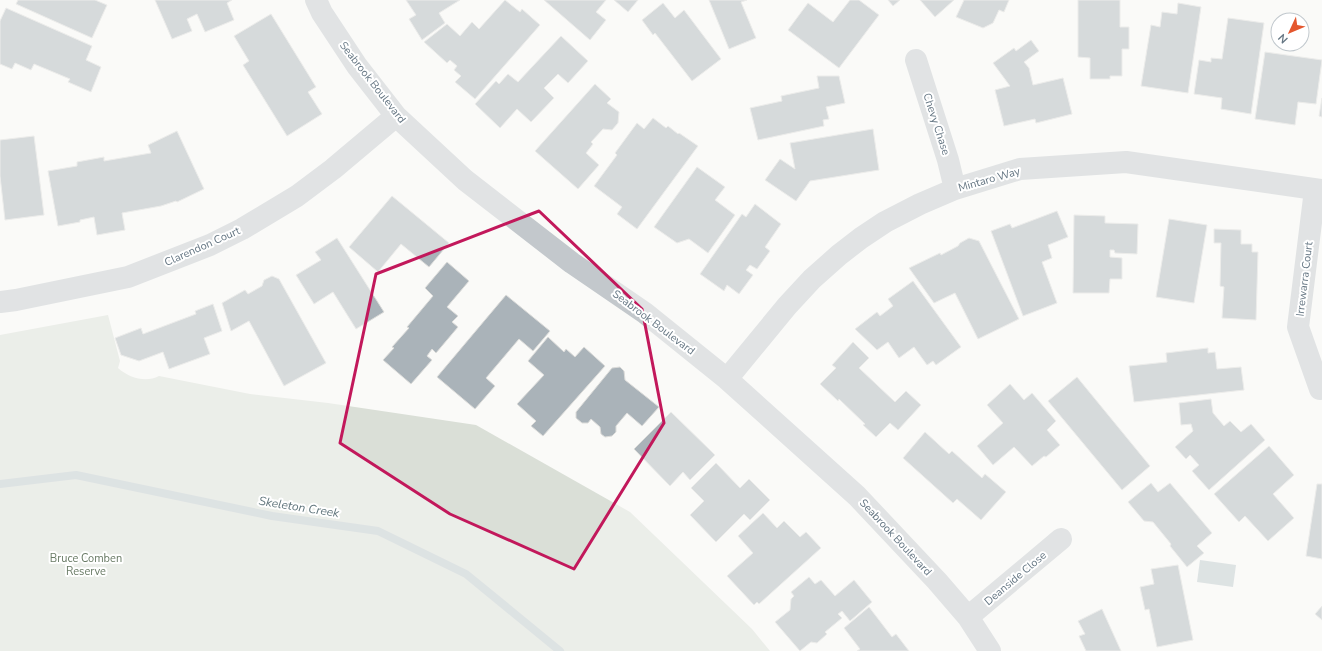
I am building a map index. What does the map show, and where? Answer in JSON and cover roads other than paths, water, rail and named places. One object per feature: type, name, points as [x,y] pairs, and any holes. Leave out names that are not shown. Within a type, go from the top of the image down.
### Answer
[{"type":"street","name":"Seabrook Boulevard","points":[[316,0],[322,13],[357,66],[396,116],[465,180],[572,263],[645,313],[727,379],[857,496],[937,581],[968,617],[990,651]]},
{"type":"street","name":"Chevy Chase","points":[[916,60],[948,160],[955,189]]},
{"type":"street","name":"Clarendon Court","points":[[0,302],[128,277],[210,245],[242,229],[297,196],[333,169],[396,116]]},
{"type":"street","name":"Mintaro Way","points":[[727,379],[787,306],[838,256],[885,222],[920,204],[955,189],[1020,169],[1126,162],[1319,190]]},
{"type":"street","name":"Irrewarra Court","points":[[1319,190],[1298,327],[1320,389]]},
{"type":"street","name":"Deanside Close","points":[[968,617],[1061,539]]},
{"type":"waterway","name":"Skeleton Creek","points":[[0,484],[76,475],[272,516],[378,531],[466,574],[560,651]]},
{"type":"park label","name":"Bruce Comben Reserve","points":[[86,564]]}]
